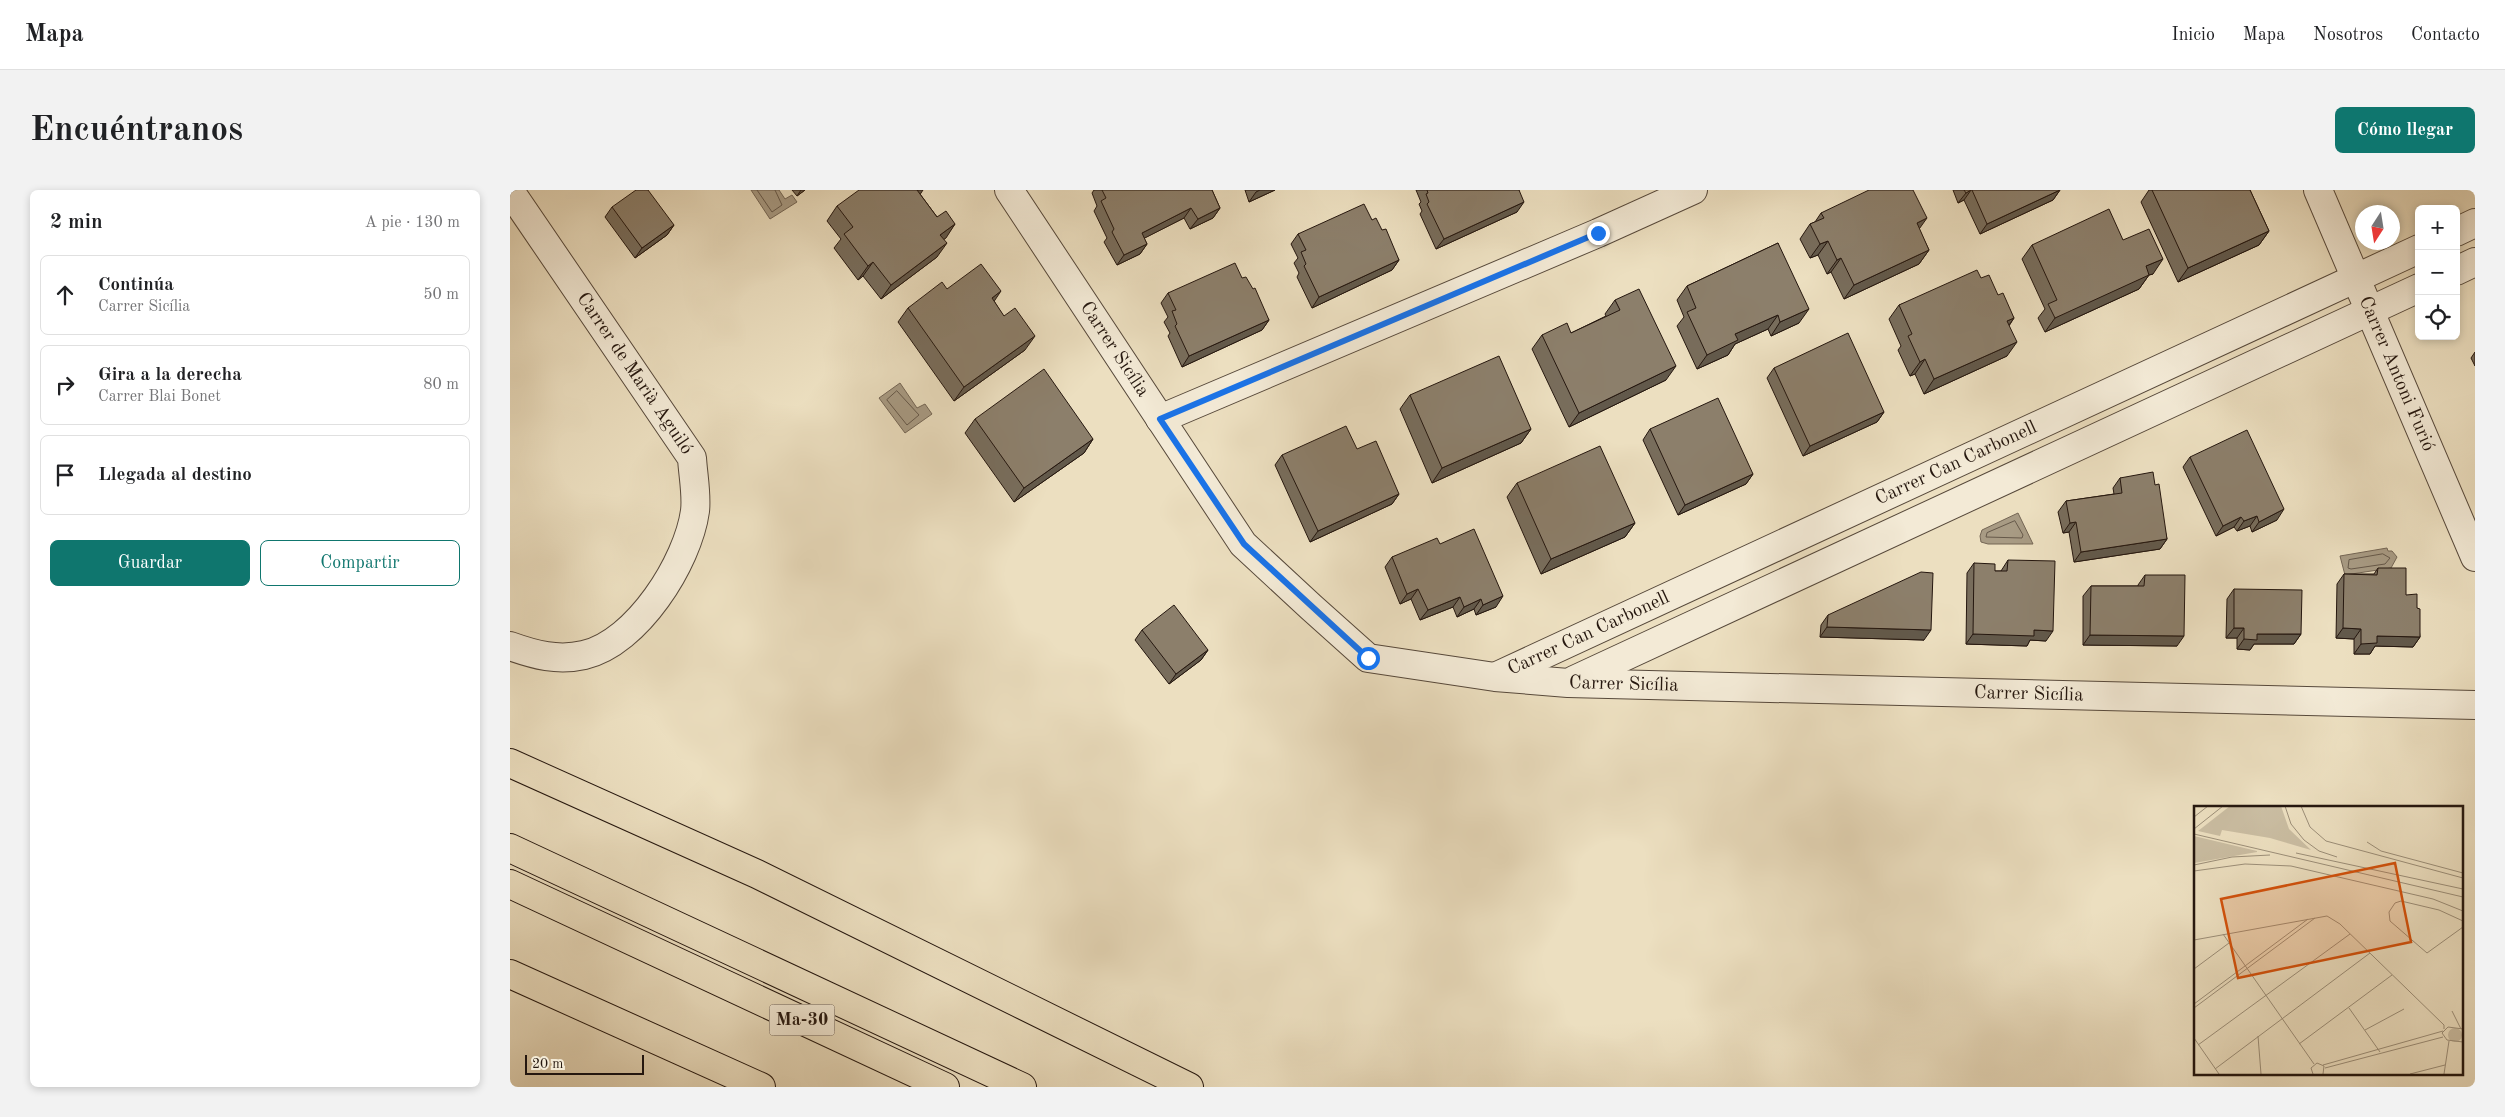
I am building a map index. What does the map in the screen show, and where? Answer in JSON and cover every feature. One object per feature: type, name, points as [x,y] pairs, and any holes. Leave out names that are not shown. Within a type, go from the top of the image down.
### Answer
[{"type":"highway","points":[[510,762],[757,874],[1189,1087]]},
{"type":"highway","points":[[510,848],[1022,1087]]},
{"type":"highway","name":"Ma-30","points":[[510,884],[945,1087]]},
{"type":"highway","points":[[510,974],[761,1087]]},
{"type":"highway","points":[[564,998],[736,1087]]},
{"type":"street","name":"Carrer Sicília","points":[[1009,190],[1244,544],[1368,658],[1495,677],[1568,683],[2475,705]]},
{"type":"street","points":[[1160,419],[1598,233],[1692,190]]},
{"type":"street","name":"Carrer Antoni Furió","points":[[2318,190],[2475,557]]},
{"type":"street","name":"Carrer de Marià Aguiló","points":[[510,191],[692,458],[695,511],[679,564],[643,614],[625,634],[604,649],[584,655],[558,659],[532,654],[510,646]]},
{"type":"street","points":[[2460,230],[2475,223]]},
{"type":"street","name":"Carrer Can Carbonell","points":[[1495,677],[2417,250]]},
{"type":"street","points":[[2460,269],[2475,262]]},
{"type":"street","points":[[1568,683],[2415,290]]},
{"type":"water","points":[[751,190],[779,190],[785,199],[792,195],[797,202],[770,219]]},
{"type":"water","points":[[900,383],[917,408],[925,404],[932,414],[905,433],[879,398]]},
{"type":"water","points":[[2018,513],[2033,544],[1988,544],[1981,542],[1982,530]]},
{"type":"water","points":[[2387,548],[2388,551],[2392,551],[2397,557],[2391,568],[2345,575],[2340,556]]},
{"type":"building","points":[[636,190],[648,190],[674,225],[642,248],[612,207]]},
{"type":"building","points":[[859,190],[917,190],[937,217],[946,211],[955,224],[940,235],[947,243],[891,285],[873,262],[868,266],[844,234],[853,227],[837,206]]},
{"type":"building","points":[[1102,190],[1212,190],[1220,208],[1198,219],[1191,208],[1142,233],[1147,244],[1124,255],[1112,232],[1114,229],[1101,201],[1106,198]]},
{"type":"building","points":[[1427,190],[1519,190],[1524,202],[1444,239],[1427,204],[1429,202],[1426,194],[1428,193]]},
{"type":"building","points":[[1869,190],[1913,190],[1927,218],[1917,223],[1929,250],[1854,285],[1841,258],[1837,260],[1828,241],[1820,244],[1810,224],[1824,218],[1821,213]]},
{"type":"building","points":[[1972,190],[2060,190],[1987,224]]},
{"type":"building","points":[[2152,190],[2250,190],[2269,231],[2188,268]]},
{"type":"building","points":[[1364,204],[1372,220],[1376,218],[1382,230],[1386,229],[1399,260],[1319,297],[1304,266],[1306,264],[1301,252],[1306,250],[1298,234]]},
{"type":"building","points":[[2109,209],[2123,240],[2149,229],[2163,259],[2146,266],[2149,275],[2055,318],[2048,304],[2057,300],[2032,245]]},
{"type":"building","points":[[1778,243],[1809,309],[1780,322],[1778,315],[1735,334],[1738,340],[1707,355],[1687,312],[1696,308],[1687,286]]},
{"type":"building","points":[[1235,263],[1242,278],[1246,277],[1253,289],[1255,288],[1269,320],[1189,356],[1175,326],[1177,324],[1172,311],[1176,310],[1168,293]]},
{"type":"building","points":[[981,264],[1001,291],[992,298],[1004,316],[1015,308],[1035,336],[964,387],[908,308],[942,282],[947,289]]},
{"type":"building","points":[[1977,270],[1981,278],[1989,275],[1998,295],[2003,293],[2014,318],[2007,321],[2017,342],[1934,379],[1925,359],[1920,362],[1908,336],[1912,334],[1899,305]]},
{"type":"building","points":[[1639,289],[1676,366],[1579,413],[1542,335],[1567,323],[1571,333],[1620,310],[1615,300]]},
{"type":"building","points":[[1848,333],[1884,412],[1810,446],[1774,368]]},
{"type":"building","points":[[1499,356],[1531,429],[1442,468],[1410,395]]},
{"type":"building","points":[[1044,369],[1093,439],[1024,488],[975,419]]},
{"type":"building","points":[[1718,398],[1753,474],[1685,505],[1650,429]]},
{"type":"building","points":[[1346,426],[1357,449],[1376,441],[1399,494],[1318,531],[1282,455]]},
{"type":"building","points":[[2247,430],[2284,509],[2259,522],[2257,516],[2244,521],[2241,517],[2223,526],[2190,457]]},
{"type":"building","points":[[1600,446],[1635,523],[1551,559],[1517,483]]},
{"type":"building","points":[[2153,472],[2155,485],[2159,484],[2167,539],[2081,552],[2076,522],[2070,523],[2066,501],[2122,493],[2120,478]]},
{"type":"building","points":[[1474,529],[1503,596],[1483,605],[1481,599],[1464,607],[1460,597],[1428,610],[1418,589],[1407,594],[1392,557],[1437,538],[1440,544]]},
{"type":"building","points":[[2008,560],[2055,561],[2053,631],[2034,630],[2034,636],[1973,634],[1974,563],[1995,564],[1995,571],[2007,571]]},
{"type":"building","points":[[2378,568],[2406,568],[2406,595],[2417,594],[2417,608],[2420,609],[2420,637],[2377,636],[2377,643],[2361,644],[2361,629],[2343,628],[2344,574],[2377,575]]},
{"type":"building","points":[[1921,572],[1933,573],[1931,630],[1827,627],[1828,615]]},
{"type":"building","points":[[2145,575],[2185,575],[2184,636],[2090,635],[2091,586],[2144,586]]},
{"type":"building","points":[[2234,589],[2302,590],[2301,634],[2257,634],[2257,640],[2244,639],[2244,628],[2234,628]]},
{"type":"building","points":[[1174,605],[1208,650],[1176,674],[1142,630]]},
{"type":"route","points":[[1368,658],[1244,544],[1160,419],[1598,233]]}]
